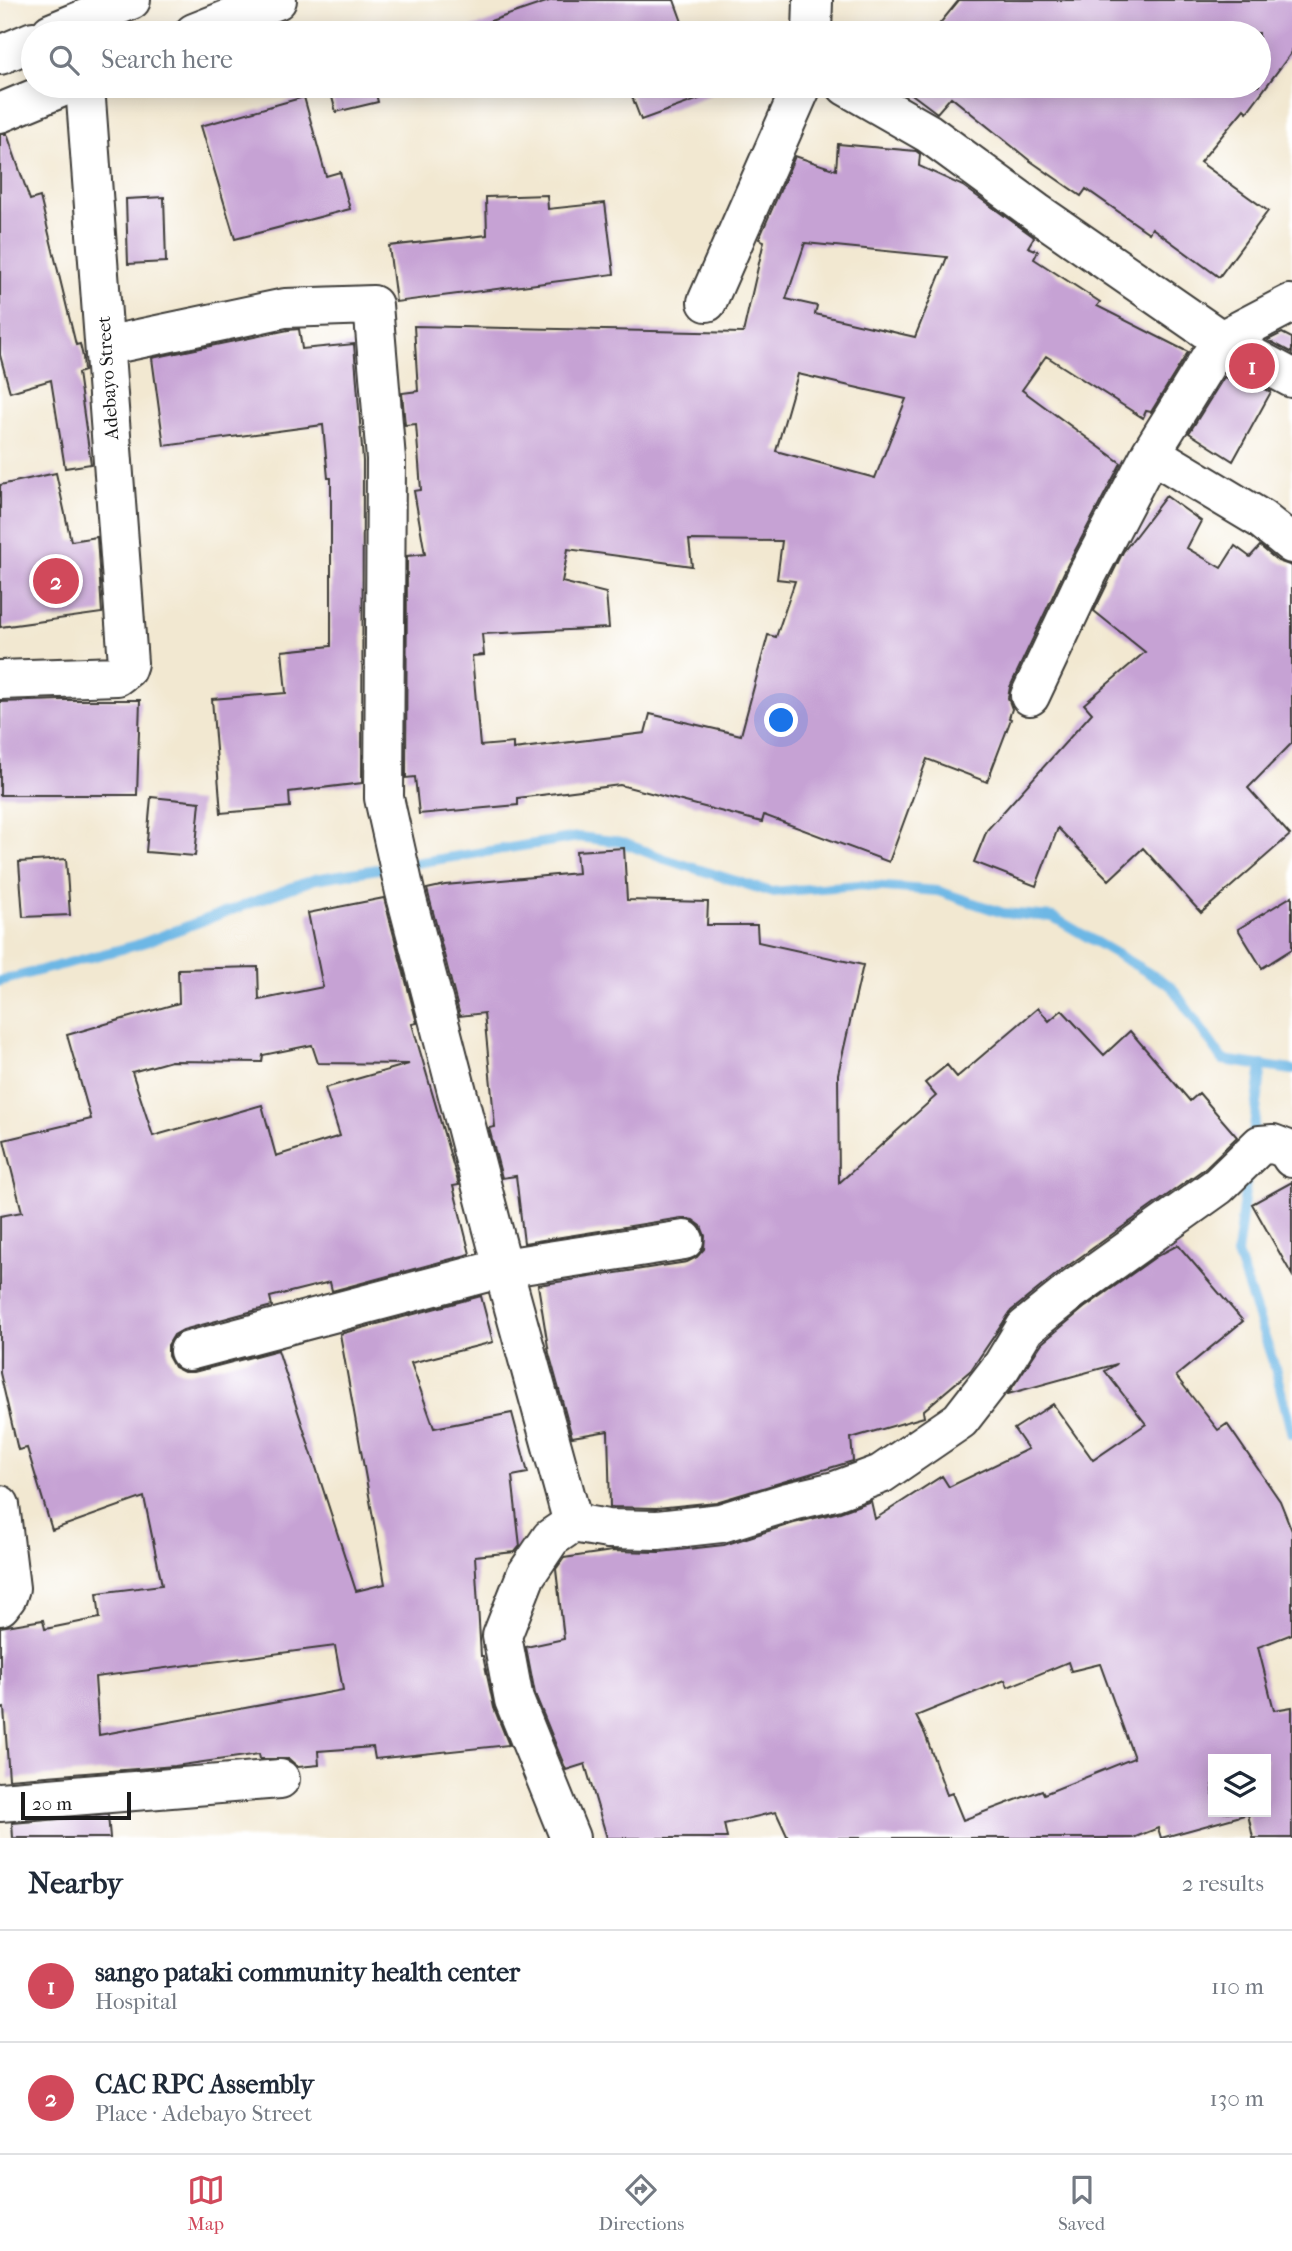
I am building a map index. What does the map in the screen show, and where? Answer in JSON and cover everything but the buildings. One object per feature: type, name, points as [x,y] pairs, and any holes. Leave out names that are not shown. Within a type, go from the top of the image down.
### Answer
[{"type":"street","points":[[80,21],[131,0]]},
{"type":"street","points":[[224,21],[277,0]]},
{"type":"street","points":[[812,21],[813,0]]},
{"type":"street","points":[[0,54],[21,46]]},
{"type":"street","points":[[0,113],[36,98]]},
{"type":"street","name":"Adebayo Street","points":[[0,680],[117,676],[126,670],[129,653],[86,98]]},
{"type":"street","points":[[707,302],[797,98]]},
{"type":"street","points":[[867,98],[928,133],[1036,212],[1221,340],[1292,378]]},
{"type":"street","points":[[105,346],[285,308],[373,304],[386,459],[384,798],[405,892],[573,1524]]},
{"type":"street","points":[[1030,695],[1088,573],[1151,453],[1221,340],[1290,304]]},
{"type":"street","points":[[1151,453],[1261,519],[1292,544]]},
{"type":"street","points":[[569,1838],[513,1700],[502,1636],[526,1575],[551,1538],[573,1524],[608,1529],[658,1530],[721,1524],[788,1502],[835,1491],[881,1474],[960,1420],[1002,1366],[1025,1328],[1071,1291],[1218,1186],[1260,1145],[1273,1144],[1286,1149],[1292,1158]]},
{"type":"street","points":[[189,1351],[503,1268],[684,1240]]},
{"type":"street","points":[[0,1505],[10,1588],[0,1606]]},
{"type":"street","points":[[0,1802],[280,1779]]},
{"type":"waterway","points":[[0,981],[137,945],[315,879],[578,837],[621,842],[665,859],[771,892],[858,885],[938,891],[1003,913],[1053,917],[1171,986],[1223,1060],[1292,1070]]},
{"type":"waterway","points":[[1252,1142],[1262,1065]]},
{"type":"waterway","points":[[1247,1175],[1237,1254],[1275,1368],[1292,1434]]},
{"type":"place","name":"sango pataki community health center","points":[[1252,366]]},
{"type":"place","name":"CAC RPC Assembly","points":[[56,581]]}]
